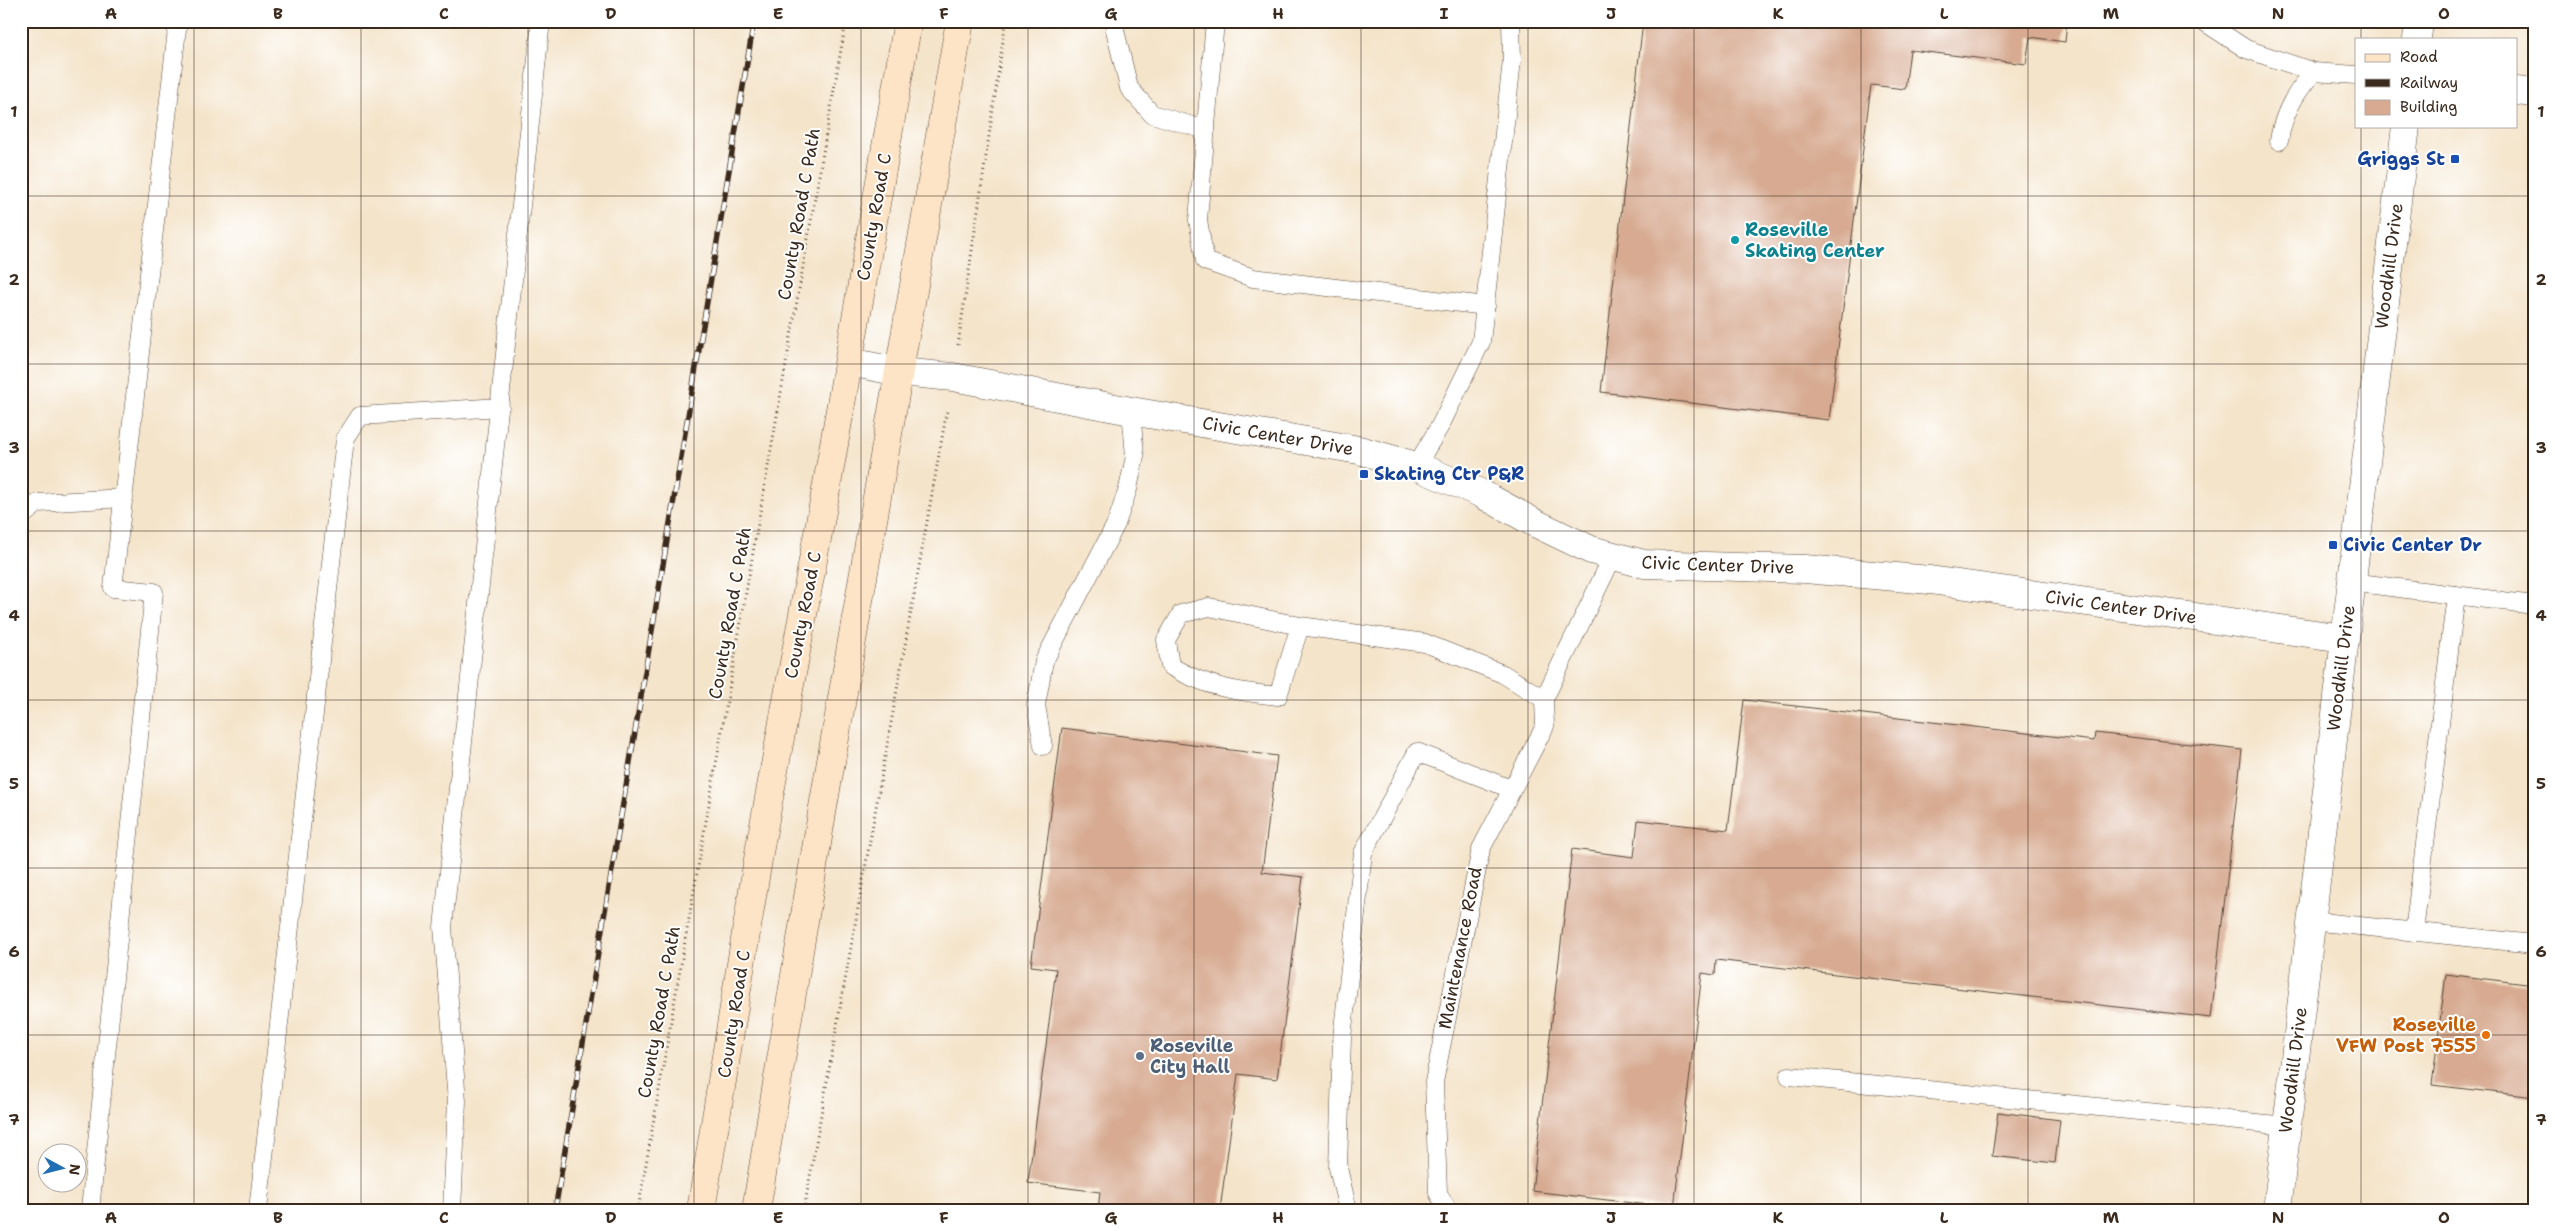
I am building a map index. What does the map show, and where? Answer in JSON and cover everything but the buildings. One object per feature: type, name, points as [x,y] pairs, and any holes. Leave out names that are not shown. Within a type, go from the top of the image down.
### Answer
[{"type":"main road","name":"County Road C","points":[[701,1210],[761,841],[849,362],[908,21]]},
{"type":"main road","points":[[756,1210],[822,813],[960,21]]},
{"type":"street","points":[[2417,38],[2419,21]]},
{"type":"street","points":[[2518,91],[2534,93]]},
{"type":"street","name":"Woodhill Drive","points":[[2277,1210],[2406,128]]},
{"type":"street","name":"Civic Center Drive","points":[[849,362],[900,372],[953,377],[1131,411],[1359,450],[1416,466],[1480,493],[1535,524],[1591,550],[1644,564],[1805,569],[1930,580],[2344,638]]},
{"type":"lane","points":[[90,1210],[154,592],[113,588],[178,21]]},
{"type":"lane","points":[[452,1210],[457,1101],[443,927],[541,21]]},
{"type":"lane","points":[[1117,21],[1115,30],[1129,88],[1152,114],[1206,130]]},
{"type":"lane","points":[[1215,21],[1198,220],[1205,261],[1254,278],[1486,306]]},
{"type":"lane","points":[[1416,466],[1440,426],[1481,342],[1512,60],[1511,21]]},
{"type":"lane","points":[[2203,21],[2246,49],[2314,72],[2355,75]]},
{"type":"lane","points":[[2279,141],[2281,126],[2296,91],[2314,72]]},
{"type":"lane","points":[[258,1210],[345,440],[360,416],[500,407]]},
{"type":"lane","points":[[1043,746],[1036,705],[1044,661],[1116,524],[1128,489],[1135,456],[1131,411]]},
{"type":"lane","points":[[21,517],[38,503],[124,498]]},
{"type":"lane","points":[[1300,626],[1278,696],[1232,692],[1193,679],[1170,666],[1166,640],[1180,614],[1209,607],[1300,626],[1425,643],[1503,674],[1544,699],[1613,556]]},
{"type":"lane","points":[[2351,582],[2534,605]]},
{"type":"lane","points":[[2414,932],[2456,595]]},
{"type":"lane","name":"Maintenance Road","points":[[1448,1210],[1438,1193],[1434,1082],[1481,849],[1545,726],[1544,699]]},
{"type":"lane","points":[[1348,1210],[1338,1168],[1342,1038],[1363,853],[1417,752],[1511,789]]},
{"type":"lane","points":[[2310,921],[2534,944]]},
{"type":"lane","points":[[1789,1076],[2287,1126]]},
{"type":"path","name":"County Road C Path","points":[[638,1210],[846,21]]},
{"type":"path","points":[[804,1210],[953,377],[1006,21]]},
{"type":"railway","points":[[555,1210],[754,21]]},
{"type":"place","name":"Griggs St","points":[[2455,159]]},
{"type":"place","name":"Roseville Skating Center","points":[[1735,240]]},
{"type":"place","name":"Skating Ctr P&R","points":[[1364,474]]},
{"type":"place","name":"Civic Center Dr","points":[[2333,545]]},
{"type":"place","name":"Roseville VFW Post 7555","points":[[2486,1035]]},
{"type":"place","name":"Roseville City Hall","points":[[1140,1056]]}]
